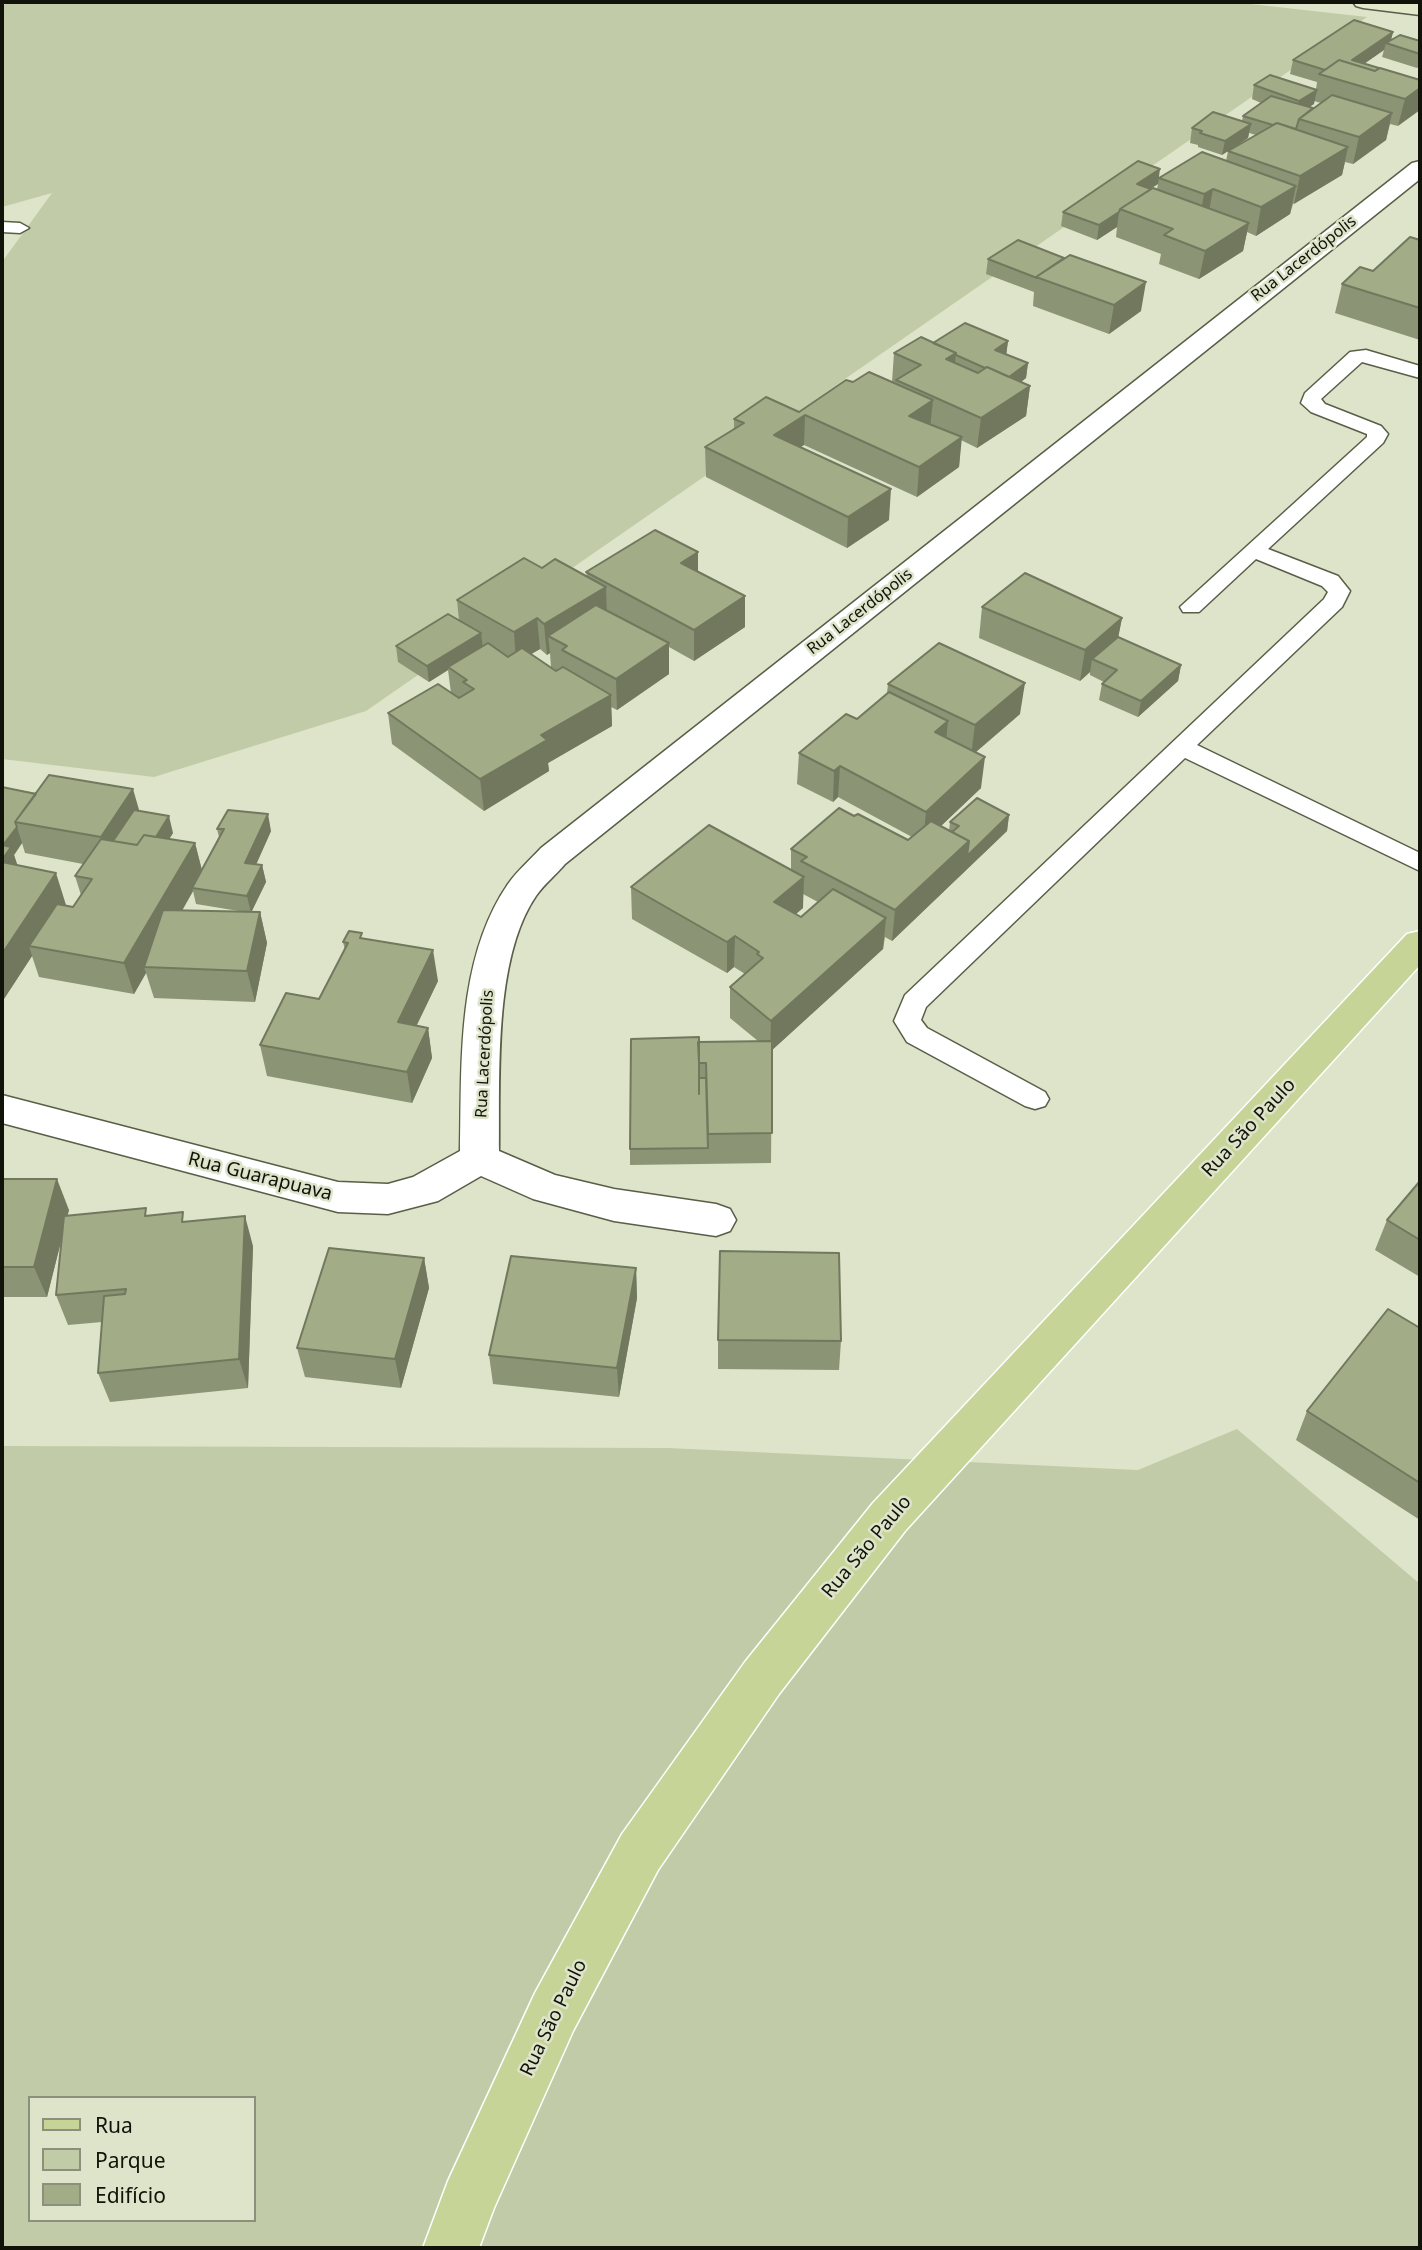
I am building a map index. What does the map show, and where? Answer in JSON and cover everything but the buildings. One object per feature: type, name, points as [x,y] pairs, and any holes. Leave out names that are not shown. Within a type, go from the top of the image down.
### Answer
[{"type":"main road","name":"Rua São Paulo","points":[[450,2248],[468,2201],[554,2012],[640,1852],[762,1678],[889,1517],[1420,943]]},
{"type":"street","points":[[1363,2],[1420,9]]},
{"type":"street","name":"Rua Lacerdópolis","points":[[479,1159],[485,1001],[496,946],[519,895],[553,856],[1420,167]]},
{"type":"street","name":"Rua Guarapuava","points":[[2,1109],[338,1197],[388,1199],[424,1190],[479,1159]]},
{"type":"street","points":[[479,1159],[561,1191],[614,1205],[716,1220]]},
{"type":"lane","points":[[2,227],[20,228]]},
{"type":"lane","points":[[1191,607],[1376,439],[1378,434],[1374,430],[1318,408],[1311,403],[1312,397],[1357,356],[1366,356],[1420,372]]},
{"type":"lane","points":[[1035,1099],[917,1035],[907,1021],[914,1002],[1335,602],[1339,591],[1331,581],[1255,551]]},
{"type":"lane","points":[[1184,748],[1420,863]]},
{"type":"green space","points":[[8,2],[1233,2],[1367,17],[366,711],[154,777],[2,759],[2,262],[52,193],[2,207],[2,7]]},
{"type":"green space","points":[[1237,1429],[1420,1584],[1420,2248],[2,2248],[2,1446],[668,1448],[1138,1470]]}]
